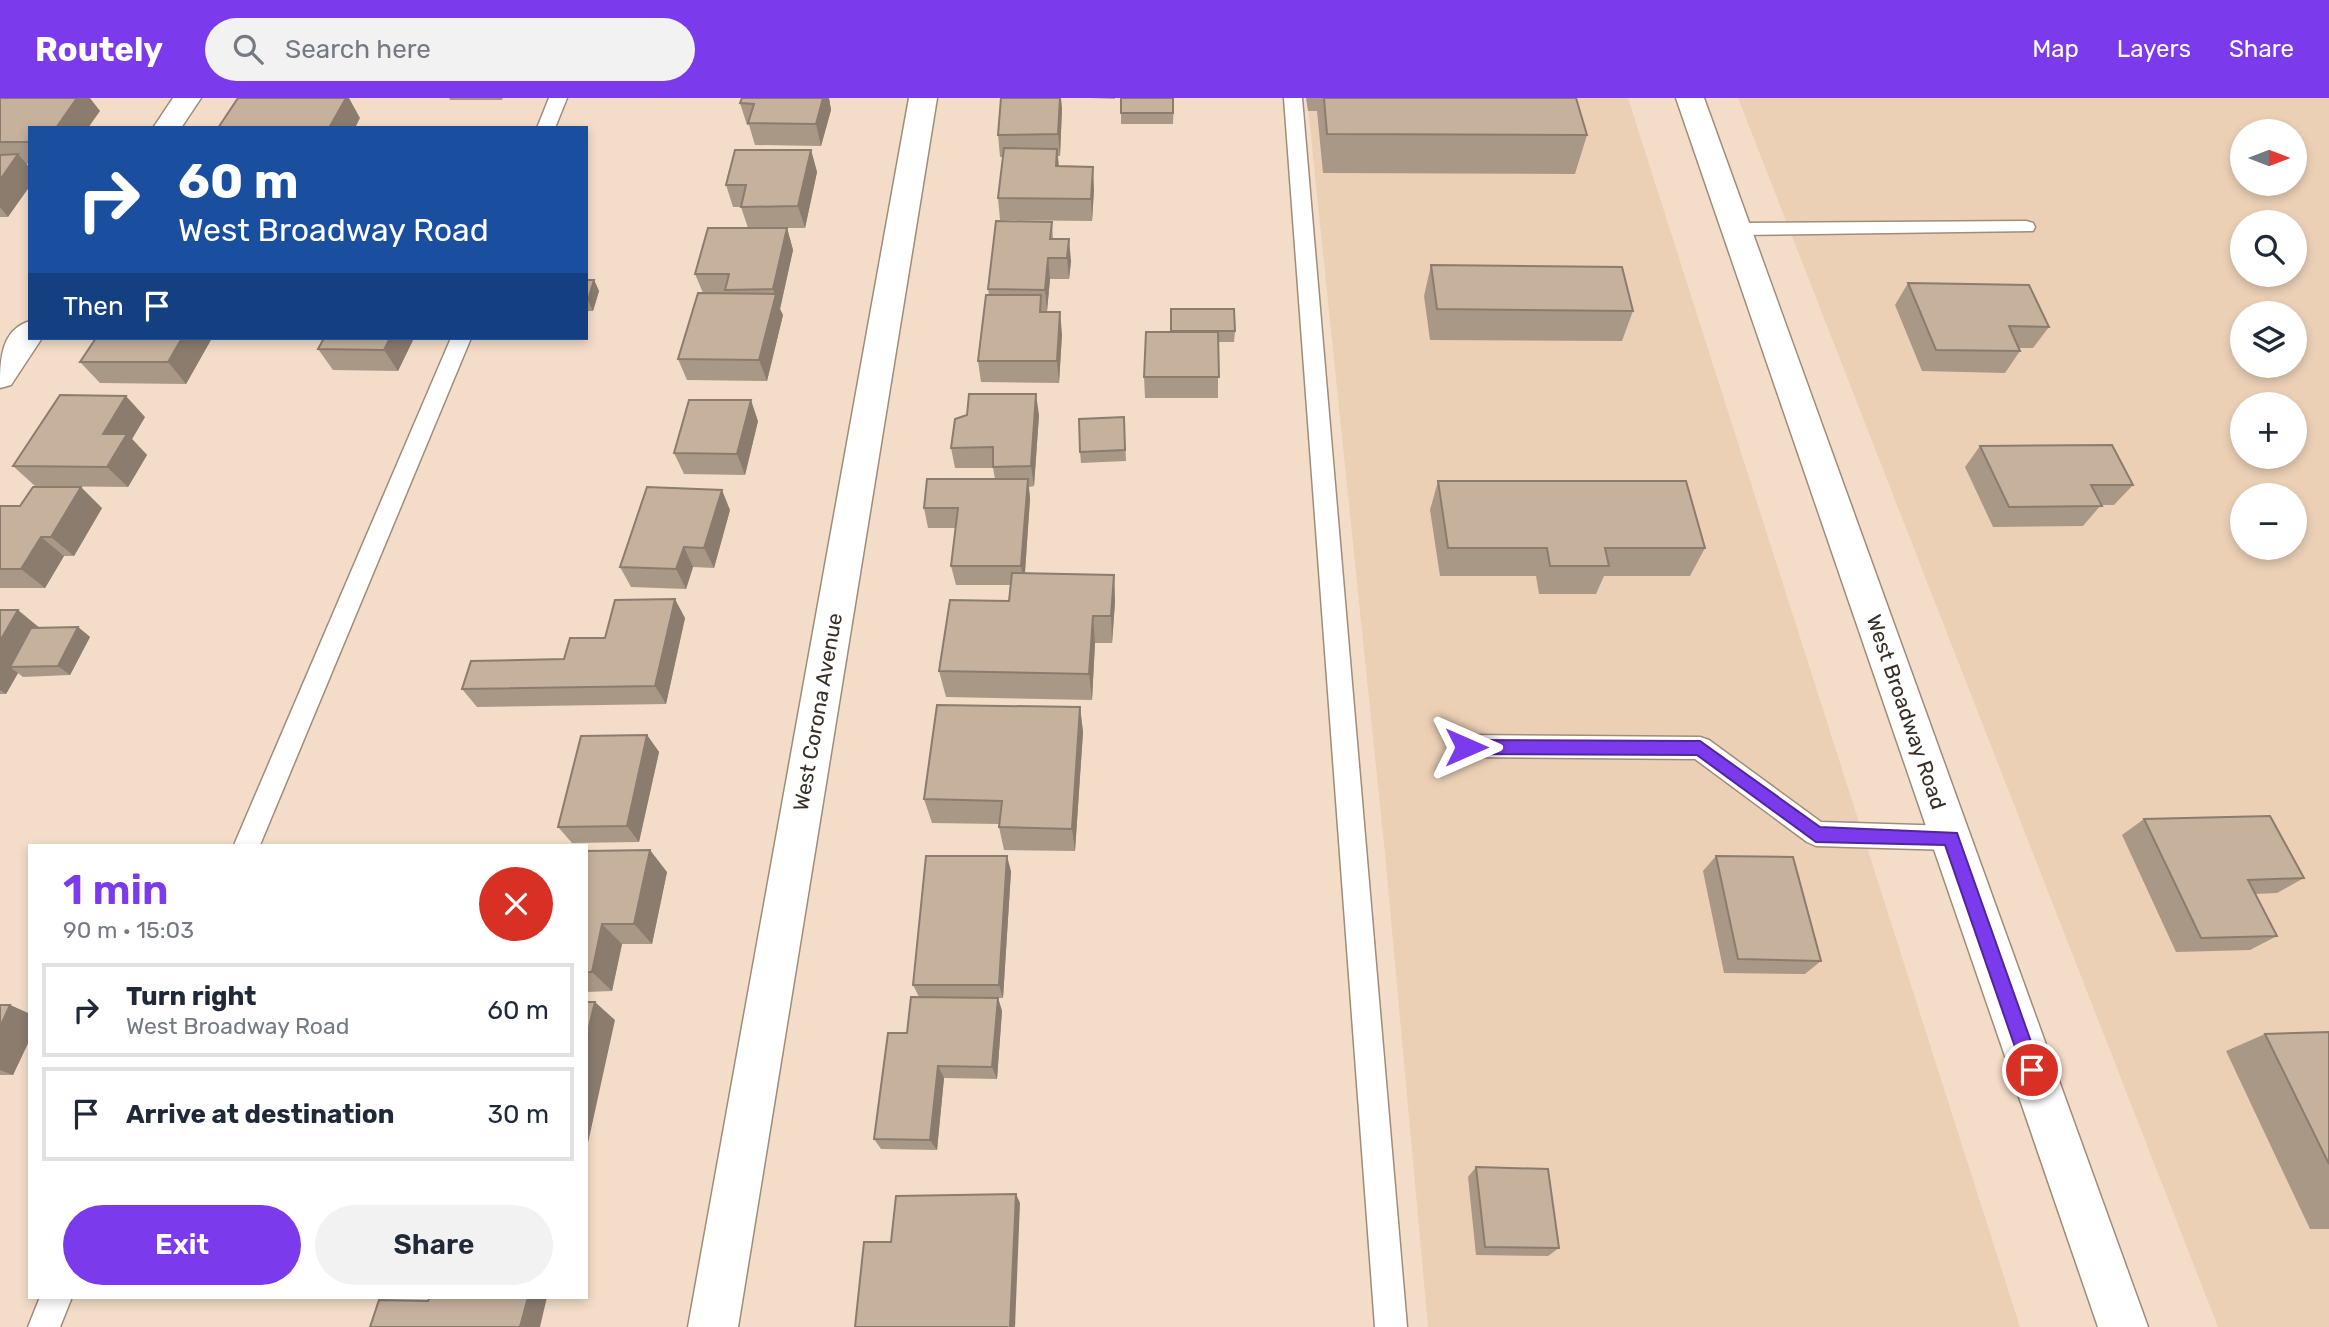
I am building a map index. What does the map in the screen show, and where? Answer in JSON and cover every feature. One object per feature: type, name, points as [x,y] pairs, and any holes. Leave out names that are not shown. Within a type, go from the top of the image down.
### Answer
[{"type":"street","points":[[168,126],[187,98]]},
{"type":"street","name":"West Corona Avenue","points":[[713,1327],[923,98]]},
{"type":"street","name":"West Broadway Road","points":[[1690,98],[2123,1327]]},
{"type":"street","points":[[0,377],[28,335]]},
{"type":"lane","points":[[547,126],[558,98]]},
{"type":"lane","points":[[1293,98],[1391,1327]]},
{"type":"lane","points":[[1736,229],[2026,227]]},
{"type":"lane","points":[[247,844],[460,340]]},
{"type":"lane","points":[[1466,747],[1700,748],[1816,834],[1951,838]]},
{"type":"lane","points":[[44,1327],[56,1299]]},
{"type":"shaded area","points":[[1307,98],[1628,98],[2020,1327],[1428,1327],[1385,854]]},
{"type":"shaded area","points":[[1738,98],[2329,98],[2329,1327],[2218,1327]]},
{"type":"building","points":[[0,98],[77,98],[57,126],[28,126],[28,142],[0,142]]},
{"type":"building","points":[[238,98],[346,98],[330,126],[219,126]]},
{"type":"building","points":[[742,98],[823,98],[816,124],[748,123],[754,104],[740,103]]},
{"type":"building","points":[[1001,98],[1060,98],[1058,134],[998,135]]},
{"type":"building","points":[[1121,98],[1173,98],[1173,113],[1121,113]]},
{"type":"building","points":[[1324,98],[1576,98],[1587,135],[1327,134]]},
{"type":"building","points":[[1004,148],[1057,149],[1056,166],[1093,167],[1091,199],[998,198]]},
{"type":"building","points":[[735,150],[811,150],[798,206],[741,207],[746,185],[726,185]]},
{"type":"building","points":[[18,154],[0,180],[0,155]]},
{"type":"building","points":[[996,221],[1052,222],[1050,239],[1069,239],[1067,258],[1048,258],[1045,290],[988,289]]},
{"type":"building","points":[[708,228],[787,228],[773,289],[725,290],[729,274],[695,274]]},
{"type":"building","points":[[1431,265],[1622,267],[1633,311],[1437,309]]},
{"type":"building","points":[[588,280],[594,280],[588,300]]},
{"type":"building","points":[[1908,283],[2029,285],[2049,327],[2009,326],[2020,351],[1936,350]]},
{"type":"building","points":[[698,293],[776,294],[759,360],[678,359]]},
{"type":"building","points":[[986,295],[1041,295],[1040,312],[1060,312],[1057,361],[978,361]]},
{"type":"building","points":[[1171,309],[1234,309],[1235,331],[1171,331]]},
{"type":"building","points":[[1146,332],[1218,332],[1219,377],[1144,377]]},
{"type":"building","points":[[95,340],[181,340],[168,362],[80,362]]},
{"type":"building","points":[[323,340],[389,340],[384,350],[318,349]]},
{"type":"building","points":[[969,394],[1036,394],[1031,466],[993,467],[993,447],[951,448],[955,419],[967,415]]},
{"type":"building","points":[[60,395],[126,396],[103,434],[127,434],[107,467],[13,466]]},
{"type":"building","points":[[689,400],[751,400],[737,454],[674,453]]},
{"type":"building","points":[[1124,417],[1125,450],[1080,452],[1079,419]]},
{"type":"building","points":[[2112,445],[2133,485],[2091,485],[2102,506],[2009,507],[1980,446]]},
{"type":"building","points":[[927,479],[1028,479],[1021,566],[951,566],[958,508],[924,508]]},
{"type":"building","points":[[1438,481],[1686,481],[1705,548],[1605,548],[1609,566],[1550,566],[1547,548],[1448,548]]},
{"type":"building","points":[[33,487],[81,487],[51,537],[41,537],[21,569],[0,569],[0,506],[20,506]]},
{"type":"building","points":[[647,487],[722,490],[704,548],[684,547],[676,569],[620,567]]},
{"type":"building","points":[[1012,573],[1114,575],[1111,616],[1093,616],[1089,674],[939,671],[950,600],[1009,601]]},
{"type":"building","points":[[675,599],[655,686],[462,689],[471,661],[564,659],[570,638],[605,638],[615,600]]},
{"type":"building","points":[[0,610],[18,610],[0,641]]},
{"type":"building","points":[[78,627],[58,666],[10,667],[31,628]]},
{"type":"building","points":[[937,705],[1080,707],[1072,829],[999,827],[1002,801],[924,799]]},
{"type":"building","points":[[647,735],[627,826],[558,827],[581,736]]},
{"type":"building","points":[[2270,816],[2304,878],[2248,880],[2277,936],[2201,938],[2144,819]]},
{"type":"building","points":[[650,850],[634,924],[602,924],[592,972],[588,972],[588,851]]},
{"type":"building","points":[[926,856],[1007,856],[999,985],[913,985]]},
{"type":"building","points":[[1716,856],[1793,857],[1821,961],[1738,959]]},
{"type":"building","points":[[911,997],[998,998],[992,1067],[938,1066],[930,1140],[874,1139],[888,1033],[907,1033]]},
{"type":"building","points":[[588,1002],[595,1002],[588,1031]]},
{"type":"building","points":[[0,1005],[10,1005],[0,1027]]},
{"type":"building","points":[[2329,1032],[2329,1164],[2265,1034]]},
{"type":"building","points":[[1476,1167],[1548,1169],[1559,1248],[1485,1247]]},
{"type":"building","points":[[1016,1194],[1010,1327],[855,1327],[864,1242],[891,1242],[896,1196]]},
{"type":"building","points":[[527,1299],[520,1327],[370,1327],[379,1300]]},
{"type":"route","points":[[1466,747],[1700,748],[1816,834],[1951,838],[2032,1070]]}]
